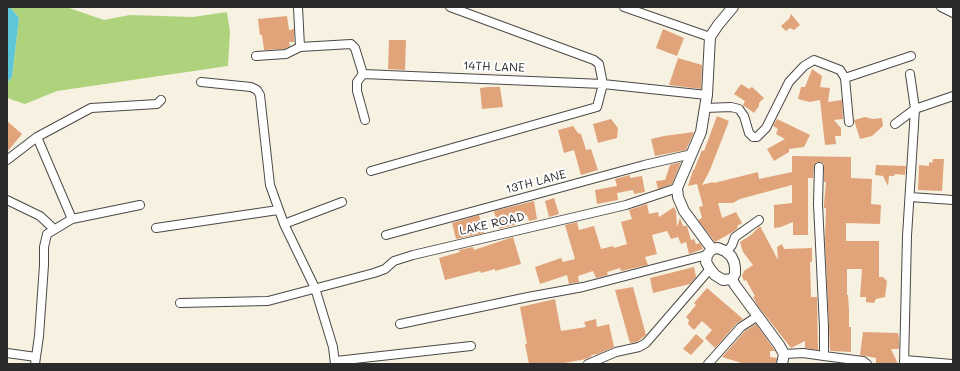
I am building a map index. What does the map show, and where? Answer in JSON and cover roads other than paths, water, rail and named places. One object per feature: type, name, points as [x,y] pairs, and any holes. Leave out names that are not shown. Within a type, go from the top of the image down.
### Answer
[{"type":"street","points":[[298,7],[300,48]]},
{"type":"street","points":[[371,171],[597,107],[603,84],[599,64],[594,60],[450,7]]},
{"type":"street","points":[[624,7],[710,37]]},
{"type":"street","points":[[710,252],[684,211],[678,197],[677,188],[701,132],[707,95],[710,37],[733,7]]},
{"type":"street","points":[[941,7],[953,13]]},
{"type":"street","points":[[256,56],[286,54],[300,48],[351,44],[355,48],[363,74],[357,82],[357,91],[365,120]]},
{"type":"street","points":[[845,78],[911,56]]},
{"type":"street","points":[[705,108],[731,107],[739,109],[744,116],[749,133],[753,137],[757,137],[766,128],[789,82],[804,66],[814,60],[840,70],[845,78],[850,122]]},
{"type":"street","name":"14TH LANE","points":[[363,74],[603,84],[707,95]]},
{"type":"street","points":[[910,74],[915,109],[905,291],[904,362],[952,364]]},
{"type":"street","points":[[201,82],[251,87],[257,90],[260,95],[270,185],[284,224],[315,288],[334,347],[336,362],[471,346]]},
{"type":"street","points":[[895,124],[915,109],[953,96]]},
{"type":"street","points":[[7,160],[37,137],[91,108],[157,104],[161,100]]},
{"type":"street","points":[[37,137],[72,219]]},
{"type":"street","name":"13TH LANE","points":[[386,235],[644,165],[692,154]]},
{"type":"street","points":[[819,167],[818,204],[824,356]]},
{"type":"street","name":"LAKE ROAD","points":[[180,303],[268,301],[374,273],[385,269],[394,261],[413,255],[626,205],[677,188]]},
{"type":"street","points":[[910,197],[953,200]]},
{"type":"street","points":[[7,200],[40,216],[54,229]]},
{"type":"street","points":[[284,224],[342,202]]},
{"type":"street","points":[[7,353],[35,361],[40,321],[44,247],[47,234],[72,219],[140,205]]},
{"type":"street","points":[[156,228],[278,210]]},
{"type":"street","points":[[727,252],[735,237],[760,220]]},
{"type":"street","points":[[400,324],[528,296],[583,287],[710,252],[718,248],[727,252],[734,262],[735,274],[732,279]]},
{"type":"street","points":[[710,252],[706,262],[710,269],[715,275],[723,280],[732,279]]},
{"type":"street","points":[[588,364],[616,352],[639,347],[646,343],[710,269]]},
{"type":"street","points":[[732,279],[780,345],[783,359],[803,353],[859,360],[867,364]]},
{"type":"street","points":[[708,364],[741,327],[758,316]]},
{"type":"water","points":[[7,7],[10,7],[19,18],[12,77],[7,83]]}]
